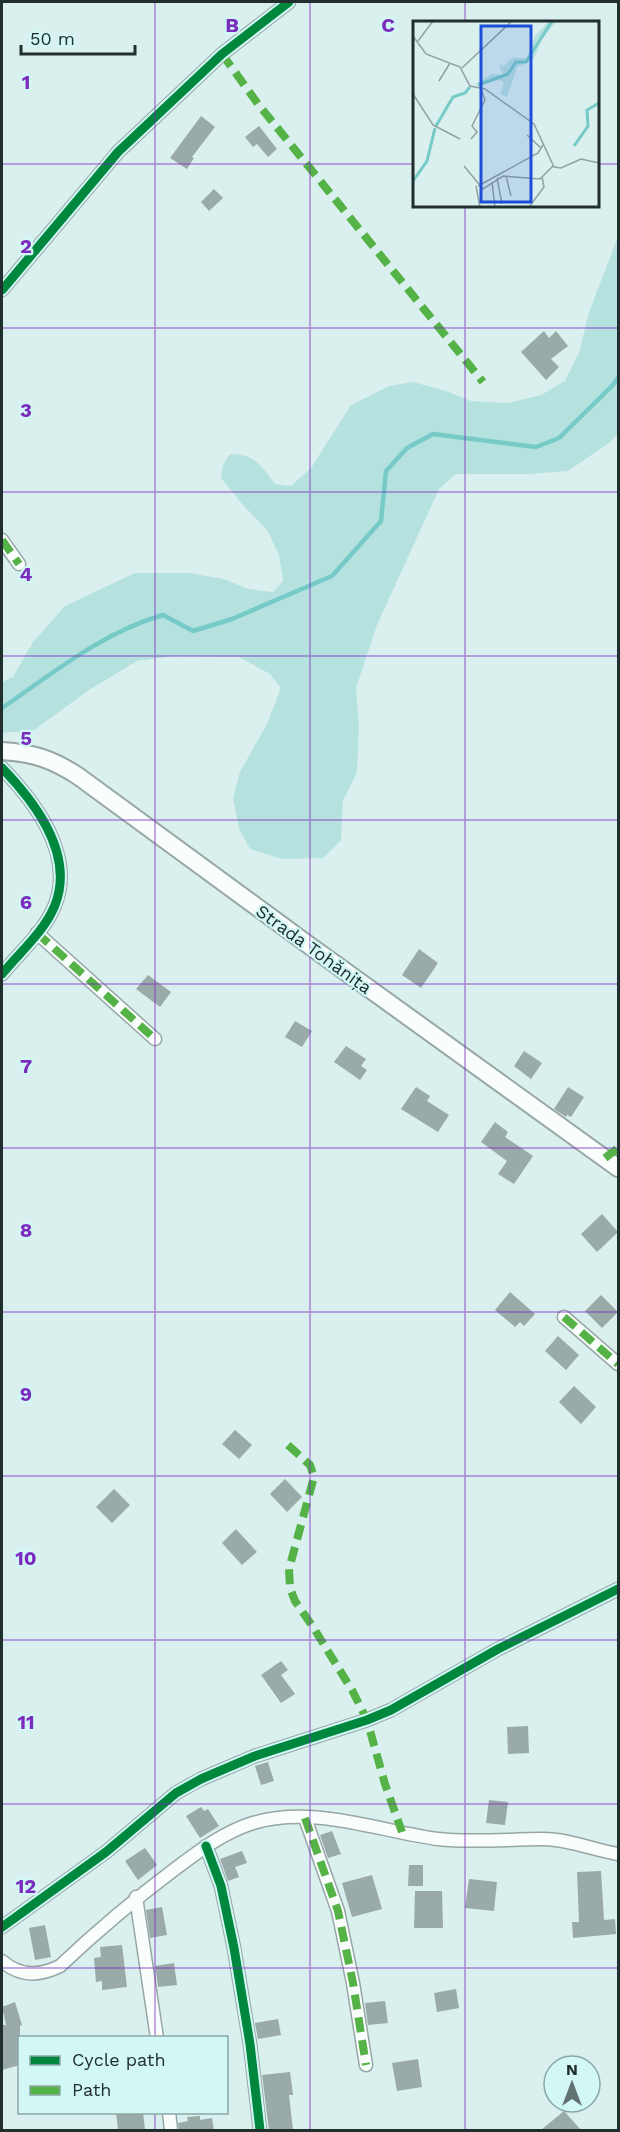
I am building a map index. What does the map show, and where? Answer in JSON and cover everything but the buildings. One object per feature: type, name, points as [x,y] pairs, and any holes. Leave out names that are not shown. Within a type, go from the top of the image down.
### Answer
[{"type":"main road","name":"Strada Tohănița","points":[[2,752],[41,757],[59,764],[78,776],[618,1168]]},
{"type":"street","points":[[2,290],[118,152],[222,54],[289,2]]},
{"type":"street","points":[[2,540],[18,564]]},
{"type":"street","points":[[2,768],[21,788],[41,816],[57,852],[60,865],[60,885],[55,906],[37,933],[2,974]]},
{"type":"street","points":[[37,933],[155,1039]]},
{"type":"street","points":[[564,1317],[618,1364]]},
{"type":"street","points":[[3,1922],[106,1852],[176,1794],[201,1779],[255,1756],[391,1710],[498,1649],[618,1589]]},
{"type":"street","points":[[305,1818],[338,1911],[354,1983],[366,2065]]},
{"type":"street","points":[[2,1961],[16,1971],[33,1974],[48,1972],[60,1966],[136,1898],[206,1846],[254,1823],[305,1818],[339,1821],[439,1839],[509,1842],[543,1839],[567,1841],[618,1854]]},
{"type":"street","points":[[206,1846],[221,1886],[234,1948],[253,2068],[260,2130]]},
{"type":"street","points":[[136,1898],[158,2036]]},
{"type":"street","points":[[169,2114],[171,2130]]},
{"type":"shaded area","points":[[618,237],[618,433],[609,443],[568,471],[528,474],[456,474],[439,489],[377,625],[356,688],[359,725],[357,772],[343,801],[341,840],[323,858],[282,859],[250,849],[239,828],[233,798],[240,772],[267,724],[281,688],[270,674],[239,657],[174,656],[137,661],[89,690],[34,730],[2,733],[2,682],[13,677],[33,642],[65,606],[135,573],[189,573],[224,579],[248,589],[273,592],[283,581],[279,555],[267,530],[221,478],[223,465],[230,454],[252,459],[275,484],[291,486],[311,468],[351,405],[389,386],[413,382],[471,401],[508,403],[541,395],[565,381],[579,353],[589,312]]},
{"type":"waterway","points":[[2,708],[79,655],[141,622],[163,615],[193,631],[232,619],[332,576],[381,521],[386,471],[407,448],[433,434],[536,447],[559,438],[618,378]]},
{"type":"marked path","points":[[222,54],[258,104],[483,382]]},
{"type":"marked path","points":[[2,540],[19,564]]},
{"type":"marked path","points":[[37,933],[155,1039]]},
{"type":"marked path","points":[[605,1158],[618,1148]]},
{"type":"marked path","points":[[564,1317],[618,1364]]},
{"type":"marked path","points":[[288,1445],[310,1465],[314,1477],[289,1569],[290,1588],[295,1601],[352,1690],[367,1720],[385,1784],[402,1832]]},
{"type":"marked path","points":[[305,1818],[338,1911],[353,1983],[366,2065]]},
{"type":"cycle path","points":[[2,290],[118,152],[222,54],[289,2]]},
{"type":"cycle path","points":[[2,768],[39,813],[56,848],[60,867],[60,886],[51,915],[2,974]]},
{"type":"cycle path","points":[[2,1927],[106,1852],[176,1793],[201,1779],[255,1756],[391,1710],[498,1649],[618,1589]]},
{"type":"cycle path","points":[[206,1846],[221,1886],[234,1948],[250,2044],[260,2130]]}]
